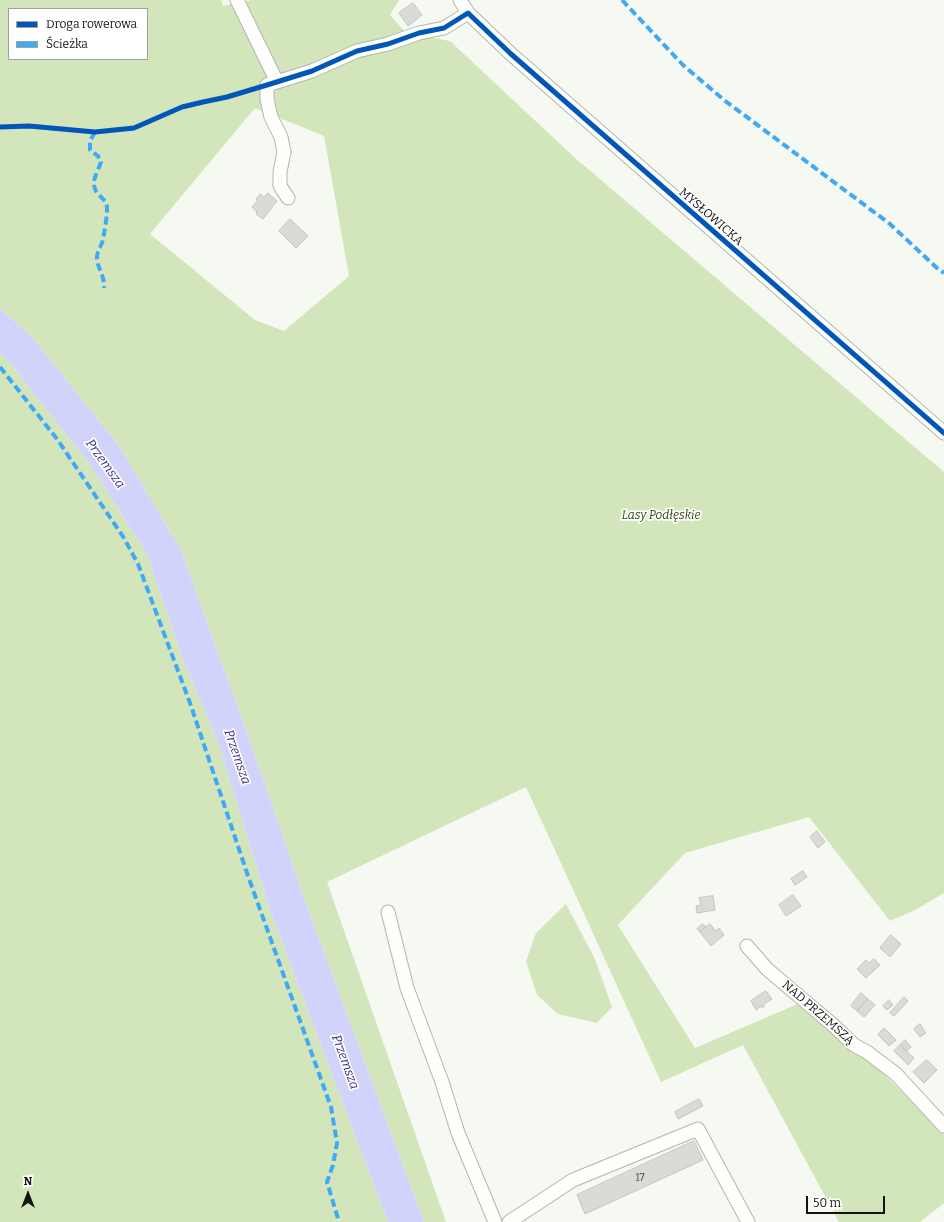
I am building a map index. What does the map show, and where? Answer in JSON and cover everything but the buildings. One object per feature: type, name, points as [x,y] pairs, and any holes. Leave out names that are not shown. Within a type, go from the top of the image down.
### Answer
[{"type":"lane","points":[[237,0],[277,82]]},
{"type":"lane","name":"MYSŁOWICKA","points":[[460,0],[468,13],[523,64],[944,433]]},
{"type":"lane","points":[[288,198],[280,186],[280,172],[284,152],[281,137],[271,117],[267,99],[267,85],[312,71],[357,51],[388,44],[419,33],[444,28],[468,13]]},
{"type":"lane","points":[[388,912],[408,988],[442,1082],[458,1133],[495,1222]]},
{"type":"lane","name":"NAD PRZEMSZĄ","points":[[747,946],[767,969],[804,1002],[833,1025],[854,1045],[867,1052],[896,1074],[944,1126]]},
{"type":"lane","points":[[777,970],[802,992],[804,1002]]},
{"type":"lane","points":[[509,1222],[573,1180],[698,1129],[748,1222]]},
{"type":"green space","name":"Lasy Podłęskie","points":[[0,0],[221,0],[223,6],[251,0],[399,0],[390,15],[406,33],[450,41],[574,157],[944,472],[944,893],[915,910],[890,921],[809,817],[685,853],[618,925],[695,1048],[807,1000],[944,1132],[944,1203],[920,1222],[839,1222],[743,1045],[661,1082],[526,787],[327,882],[446,1222],[424,1222],[305,901],[256,758],[181,550],[119,446],[32,337],[0,309]],"holes":[[[255,108],[324,136],[349,276],[284,331],[255,320],[150,234]]]},
{"type":"green space","points":[[0,353],[10,363],[91,466],[147,554],[182,657],[218,742],[270,910],[388,1222],[0,1222]]},
{"type":"green space","points":[[566,904],[595,959],[612,1007],[597,1023],[558,1014],[537,995],[526,961],[536,933]]},
{"type":"water","name":"Przemsza","points":[[0,309],[32,337],[119,446],[181,550],[256,758],[305,901],[424,1222],[388,1222],[270,910],[218,742],[182,657],[147,554],[91,466],[10,363],[0,353]]},
{"type":"marked path","points":[[622,0],[683,65],[724,100],[890,224],[944,273]]},
{"type":"marked path","points":[[95,132],[90,141],[90,150],[98,156],[101,162],[95,178],[94,187],[105,201],[107,208],[102,244],[97,256],[104,288]]},
{"type":"marked path","points":[[0,367],[57,439],[124,538],[138,564],[190,703],[248,876],[331,1107],[337,1143],[333,1165],[327,1182],[339,1222]]},
{"type":"cycle path","points":[[0,127],[29,126],[95,132],[134,128],[182,107],[227,97],[267,85],[312,71],[357,51],[388,44],[419,33],[444,28],[468,13],[511,54],[944,433]]}]
